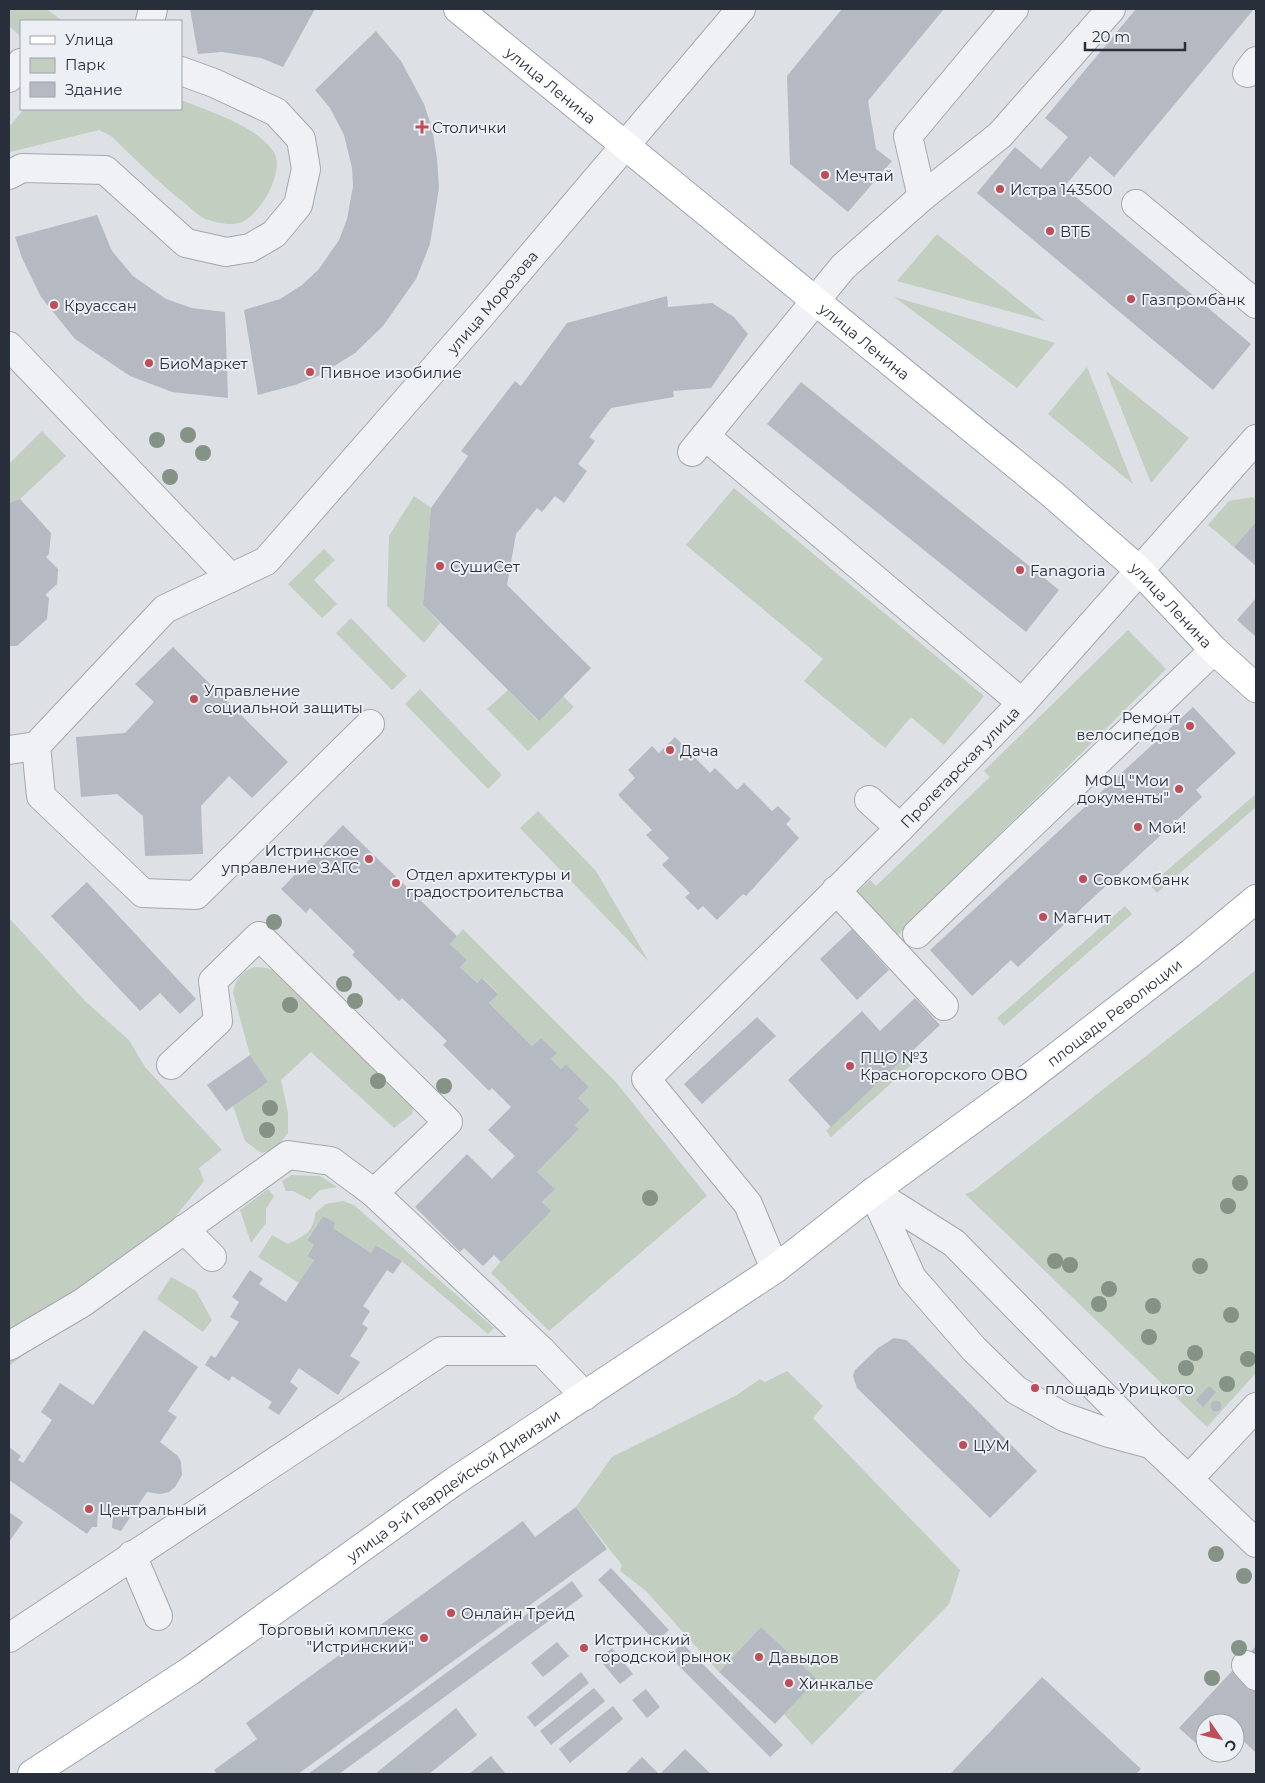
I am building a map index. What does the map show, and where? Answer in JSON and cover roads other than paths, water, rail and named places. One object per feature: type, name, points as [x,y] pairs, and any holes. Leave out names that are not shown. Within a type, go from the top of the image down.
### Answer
[{"type":"main road","name":"улица Ленина","points":[[458,9],[1052,494],[1139,570],[1214,650],[1256,688]]},
{"type":"main road","name":"площадь Революции","points":[[873,1192],[1021,1084],[1191,953],[1256,899]]},
{"type":"main road","name":"улица 9-й Гвардейской Дивизии","points":[[32,1774],[190,1671],[452,1484],[775,1270],[873,1192]]},
{"type":"street","name":"улица Морозова","points":[[36,746],[165,609],[266,561],[482,314],[741,9]]},
{"type":"street","points":[[922,197],[908,136],[1014,9]]},
{"type":"street","points":[[1022,703],[699,444],[843,267],[922,197],[1000,135],[1111,9]]},
{"type":"street","points":[[9,47],[20,57]]},
{"type":"street","points":[[9,78],[20,64]]},
{"type":"street","points":[[9,174],[22,168],[105,170],[186,243],[226,252],[250,248],[274,234],[298,205],[306,169],[301,138],[276,112],[214,83],[182,71]]},
{"type":"street","points":[[1136,204],[1256,304]]},
{"type":"street","points":[[9,346],[231,578]]},
{"type":"street","name":"Пролетарская улица","points":[[775,1270],[748,1204],[646,1079],[900,828],[1022,703],[1139,570],[1252,454]]},
{"type":"street","points":[[918,934],[1214,650]]},
{"type":"street","points":[[9,750],[36,746],[41,796],[143,894],[196,895],[370,724]]},
{"type":"street","points":[[869,800],[900,828]]},
{"type":"street","points":[[836,890],[944,1006]]},
{"type":"street","points":[[171,1065],[218,1021],[213,981],[259,936],[448,1122],[374,1193]]},
{"type":"street","points":[[9,1346],[82,1303],[288,1155],[331,1161],[374,1193],[542,1351],[585,1396]]},
{"type":"street","points":[[873,1192],[912,1278],[974,1349],[1016,1390],[1064,1416],[1109,1433],[1151,1444]]},
{"type":"street","points":[[873,1192],[954,1243],[1151,1444],[1195,1473],[1256,1543]]},
{"type":"street","points":[[184,1229],[212,1257]]},
{"type":"street","points":[[9,1638],[442,1351],[542,1351]]},
{"type":"street","points":[[1195,1473],[1256,1407]]},
{"type":"street","points":[[132,1555],[158,1616]]},
{"type":"place","name":"Столички","points":[[422,127]]},
{"type":"place","name":"Мечтай","points":[[825,175]]},
{"type":"place","name":"Истра 143500","points":[[1000,189]]},
{"type":"place","name":"ВТБ","points":[[1050,231]]},
{"type":"place","name":"Газпромбанк","points":[[1131,299]]},
{"type":"place","name":"Круассан","points":[[54,305]]},
{"type":"place","name":"БиоМаркет","points":[[149,363]]},
{"type":"place","name":"Пивное изобилие","points":[[310,372]]},
{"type":"place","name":"СушиСет","points":[[440,566]]},
{"type":"place","name":"Fanagoria","points":[[1020,570]]},
{"type":"place","name":"Управление социальной защиты","points":[[194,699]]},
{"type":"place","name":"Ремонт велосипедов","points":[[1190,726]]},
{"type":"place","name":"Дача","points":[[670,750]]},
{"type":"place","name":"МФЦ \"Мои документы\"","points":[[1179,789]]},
{"type":"place","name":"Мой!","points":[[1138,827]]},
{"type":"place","name":"Истринское управление ЗАГС","points":[[369,859]]},
{"type":"place","name":"Совкомбанк","points":[[1083,879]]},
{"type":"place","name":"Отдел архитектуры и градостроительства","points":[[396,883]]},
{"type":"place","name":"Магнит","points":[[1043,917]]},
{"type":"place","name":"ПЦО №3 Красногорского ОВО","points":[[850,1066]]},
{"type":"place","name":"площадь Урицкого","points":[[1035,1388]]},
{"type":"place","name":"ЦУМ","points":[[963,1445]]},
{"type":"place","name":"Центральный","points":[[89,1509]]},
{"type":"place","name":"Онлайн Трейд","points":[[451,1613]]},
{"type":"place","name":"Торговый комплекс \"Истринский\"","points":[[424,1638]]},
{"type":"place","name":"Истринский городской рынок","points":[[584,1648]]},
{"type":"place","name":"Давыдов","points":[[759,1657]]},
{"type":"place","name":"Хинкалье","points":[[789,1683]]}]
